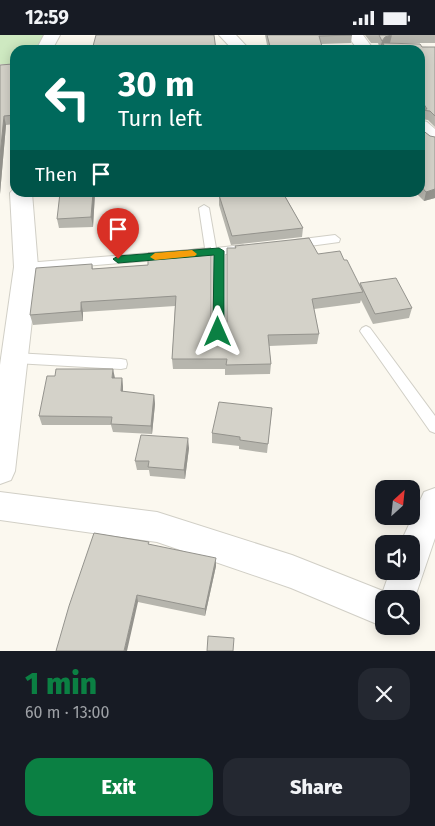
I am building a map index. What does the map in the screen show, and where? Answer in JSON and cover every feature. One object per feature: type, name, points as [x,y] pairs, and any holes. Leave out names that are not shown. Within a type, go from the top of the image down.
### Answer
[{"type":"street","points":[[227,35],[237,45]]},
{"type":"street","points":[[0,471],[26,267],[22,197]]},
{"type":"street","points":[[420,535],[435,502]]},
{"type":"street","points":[[0,506],[157,527],[292,572],[375,605]]},
{"type":"lane","points":[[204,208],[215,252],[218,332]]},
{"type":"lane","points":[[287,245],[335,239]]},
{"type":"lane","points":[[26,267],[258,247]]},
{"type":"lane","points":[[366,331],[435,427]]},
{"type":"lane","points":[[15,358],[121,364]]},
{"type":"green space","points":[[0,35],[44,35],[39,45],[10,45],[10,64],[0,64]]},
{"type":"building","points":[[96,35],[214,35],[215,45],[93,45]]},
{"type":"building","points":[[267,35],[352,35],[319,36],[322,45],[270,45]]},
{"type":"building","points":[[379,35],[391,35],[385,37],[382,41]]},
{"type":"building","points":[[383,43],[421,45],[384,45]]},
{"type":"building","points":[[425,47],[435,47],[435,116],[430,111],[425,110],[427,109],[425,106]]},
{"type":"building","points":[[10,64],[10,115],[4,116],[0,156],[0,65]]},
{"type":"building","points":[[425,132],[435,137],[435,189],[426,192]]},
{"type":"building","points":[[60,197],[93,197],[91,217],[57,219]]},
{"type":"building","points":[[220,197],[285,197],[303,228],[232,236]]},
{"type":"building","points":[[309,238],[318,254],[340,251],[344,260],[347,260],[363,292],[312,299],[319,334],[268,335],[271,364],[226,365],[227,359],[172,359],[176,296],[81,302],[81,311],[30,315],[36,268],[92,264],[92,269],[148,265],[148,253],[211,248],[211,322],[215,327],[223,327],[227,322],[227,248]]},
{"type":"building","points":[[396,278],[412,308],[375,314],[360,283]]},
{"type":"building","points":[[56,369],[113,369],[112,378],[122,378],[121,391],[154,395],[151,426],[111,424],[112,417],[39,416],[47,376],[55,376]]},
{"type":"building","points":[[219,402],[272,408],[268,444],[212,433]]},
{"type":"building","points":[[141,435],[188,438],[184,470],[148,467],[149,461],[135,461]]},
{"type":"building","points":[[94,533],[149,542],[148,544],[216,558],[205,609],[137,595],[124,651],[56,651]]},
{"type":"building","points":[[208,636],[234,638],[233,651],[207,651]]},
{"type":"slow traffic","points":[[155,257],[192,254]]},
{"type":"route","points":[[118,259],[219,251],[218,332]]}]
